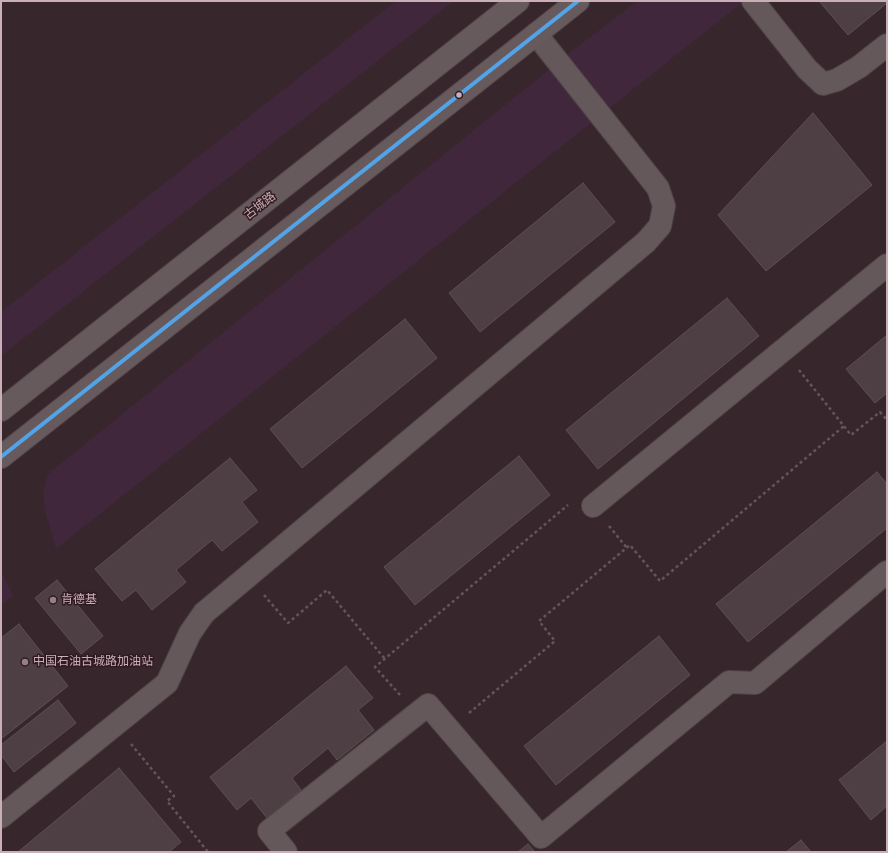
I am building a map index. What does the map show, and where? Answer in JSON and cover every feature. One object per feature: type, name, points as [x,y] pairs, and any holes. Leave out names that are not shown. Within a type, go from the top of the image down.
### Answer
[{"type":"main road","name":"古城路","points":[[1,410],[518,1]]},
{"type":"main road","points":[[1,456],[578,1]]},
{"type":"lane","points":[[753,1],[806,69],[823,84],[838,80],[860,67],[887,45]]},
{"type":"lane","points":[[1,817],[116,726],[167,683],[190,633],[204,614],[640,247],[660,226],[664,206],[658,188],[536,34]]},
{"type":"lane","points":[[593,506],[887,265]]},
{"type":"lane","points":[[286,852],[269,831],[428,706],[541,837],[729,682],[755,683],[887,572]]},
{"type":"path","points":[[782,350],[851,435],[880,412],[887,420]]},
{"type":"path","points":[[449,730],[555,641],[539,622],[630,545],[660,581],[844,426]]},
{"type":"path","points":[[416,715],[375,667],[582,493],[627,548]]},
{"type":"path","points":[[248,576],[288,623],[327,590],[385,659]]},
{"type":"path","points":[[116,726],[174,796],[167,802],[208,852]]},
{"type":"shaded area","points":[[396,1],[454,1],[1,356],[1,312]]},
{"type":"shaded area","points":[[638,1],[744,1],[56,549],[45,510],[43,493],[48,474],[577,47]]},
{"type":"shaded area","points":[[1,570],[13,596],[1,605]]},
{"type":"building","points":[[819,1],[887,1],[887,3],[848,35]]},
{"type":"building","points":[[813,113],[872,185],[766,271],[718,215]]},
{"type":"building","points":[[583,183],[615,222],[480,332],[449,293]]},
{"type":"building","points":[[727,298],[759,336],[598,469],[566,430]]},
{"type":"building","points":[[405,319],[437,358],[302,468],[270,429]]},
{"type":"building","points":[[887,335],[887,393],[875,403],[846,369]]},
{"type":"building","points":[[519,456],[550,495],[415,605],[384,567]]},
{"type":"building","points":[[230,458],[257,490],[242,502],[258,522],[222,551],[212,540],[176,570],[186,582],[152,610],[136,590],[122,601],[95,569]]},
{"type":"building","points":[[877,472],[887,484],[887,528],[748,642],[716,604]]},
{"type":"building","points":[[57,580],[103,636],[81,654],[35,598]]},
{"type":"building","name":"中国石油古城路加油站","points":[[19,624],[68,686],[1,739],[1,638]]},
{"type":"building","points":[[659,636],[690,675],[556,785],[524,746]]},
{"type":"building","points":[[346,666],[373,698],[358,710],[374,730],[337,760],[328,748],[292,778],[301,790],[267,818],[251,798],[237,810],[210,777]]},
{"type":"building","points":[[58,700],[76,723],[14,772],[1,755],[1,745]]},
{"type":"building","points":[[887,741],[887,806],[871,820],[839,780]]},
{"type":"building","points":[[119,768],[181,842],[169,852],[18,852]]},
{"type":"building","points":[[801,840],[811,852],[786,852]]},
{"type":"building","points":[[528,844],[535,852],[518,852]]},
{"type":"transit line","points":[[1,457],[578,1]]},
{"type":"place","name":"肯德基","points":[[53,600]]},
{"type":"place","name":"中国石油古城路加油站","points":[[25,662]]}]
